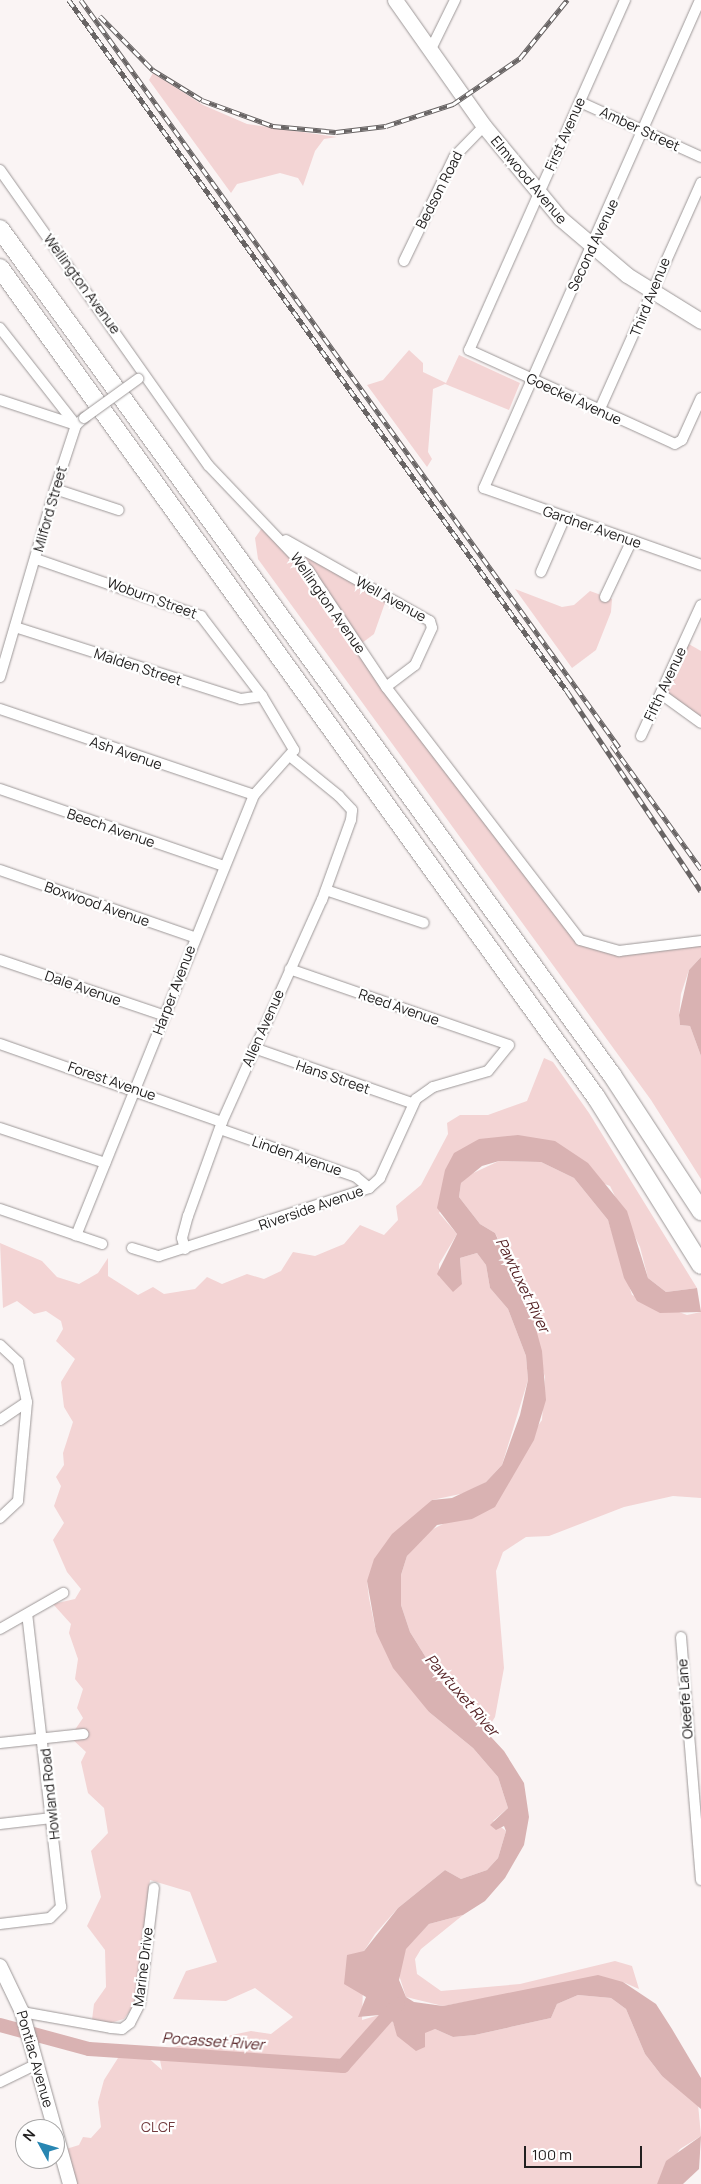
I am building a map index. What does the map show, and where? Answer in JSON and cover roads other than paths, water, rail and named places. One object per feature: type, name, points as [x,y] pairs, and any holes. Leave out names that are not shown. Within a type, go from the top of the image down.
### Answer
[{"type":"highway","points":[[0,229],[612,1075],[701,1211]]},
{"type":"highway","points":[[0,268],[601,1104],[701,1265]]},
{"type":"main road","name":"Elmwood Avenue","points":[[395,0],[484,126],[538,194],[592,248],[651,291],[701,321]]},
{"type":"main road","name":"Pontiac Avenue","points":[[0,1966],[24,2018],[70,2184]]},
{"type":"street","points":[[431,49],[454,0]]},
{"type":"street","name":"First Avenue","points":[[469,350],[625,0]]},
{"type":"street","name":"Second Avenue","points":[[484,488],[530,379],[645,131],[700,0]]},
{"type":"street","name":"Amber Street","points":[[580,102],[701,157]]},
{"type":"street","name":"Bedson Road","points":[[404,261],[454,157],[484,126]]},
{"type":"street","name":"Wellington Avenue","points":[[0,170],[142,376],[234,496],[278,536],[312,577],[386,687],[580,940],[619,951],[701,941]]},
{"type":"street","name":"Third Avenue","points":[[599,411],[651,291],[701,183]]},
{"type":"street","points":[[0,328],[80,422]]},
{"type":"street","name":"Goeckel Avenue","points":[[469,350],[666,441],[680,441],[701,398]]},
{"type":"street","points":[[1,404],[80,422],[142,376]]},
{"type":"street","name":"Milford Street","points":[[0,677],[55,489],[80,422]]},
{"type":"street","name":"Gardner Avenue","points":[[484,488],[701,565]]},
{"type":"street","points":[[55,489],[119,510]]},
{"type":"street","points":[[541,572],[565,517]]},
{"type":"street","name":"Well Avenue","points":[[278,536],[430,621],[432,628],[415,665],[386,687]]},
{"type":"street","points":[[605,597],[632,540]]},
{"type":"street","name":"Woburn Street","points":[[36,559],[202,616],[262,696]]},
{"type":"street","name":"Fifth Avenue","points":[[641,736],[701,605]]},
{"type":"street","name":"Malden Street","points":[[15,627],[241,699],[262,696]]},
{"type":"street","points":[[661,694],[701,723]]},
{"type":"street","points":[[262,696],[294,750],[291,757]]},
{"type":"street","name":"Ash Avenue","points":[[0,708],[254,795]]},
{"type":"street","name":"Harper Avenue","points":[[76,1235],[165,1016],[194,937],[254,795],[291,757]]},
{"type":"street","name":"Allen Avenue","points":[[184,1249],[182,1238],[188,1216],[221,1125],[326,890],[352,810],[291,757]]},
{"type":"street","name":"Beech Avenue","points":[[0,789],[223,866]]},
{"type":"street","name":"Boxwood Avenue","points":[[0,870],[194,937]]},
{"type":"street","points":[[326,890],[424,923]]},
{"type":"street","name":"Dale Avenue","points":[[0,960],[165,1016]]},
{"type":"street","name":"Reed Avenue","points":[[290,969],[509,1045]]},
{"type":"street","name":"Forest Avenue","points":[[0,1044],[135,1089],[221,1125]]},
{"type":"street","name":"Riverside Avenue","points":[[132,1248],[159,1256],[369,1188],[380,1178],[412,1103],[433,1087],[488,1071],[509,1045]]},
{"type":"street","name":"Hans Street","points":[[254,1048],[412,1103]]},
{"type":"street","name":"Linden Avenue","points":[[221,1125],[356,1177],[369,1188]]},
{"type":"street","points":[[0,1128],[105,1163]]},
{"type":"street","points":[[0,1209],[102,1244]]},
{"type":"street","points":[[0,1345],[18,1362],[27,1402],[16,1506],[0,1518]]},
{"type":"street","points":[[0,1420],[27,1402]]},
{"type":"street","points":[[0,1629],[63,1594]]},
{"type":"street","name":"Howland Road","points":[[0,1924],[50,1918],[60,1911],[44,1738],[27,1615]]},
{"type":"street","name":"Okeefe Lane","points":[[681,1637],[701,1880]]},
{"type":"street","points":[[0,1742],[84,1734]]},
{"type":"street","points":[[0,1824],[52,1818]]},
{"type":"street","name":"Marine Drive","points":[[24,2018],[122,2029],[130,2023],[140,2003],[154,1888]]},
{"type":"street","points":[[0,2082],[37,2064]]},
{"type":"waterway","name":"Pocasset River","points":[[0,2025],[89,2049],[343,2066],[398,2004]]},
{"type":"railway","points":[[69,0],[567,691],[701,891]]},
{"type":"railway","points":[[81,0],[619,747]]},
{"type":"railway","points":[[100,16],[153,70],[202,100],[273,126],[336,132],[386,126],[453,104],[520,58],[567,0]]},
{"type":"railway","points":[[612,745],[701,869]]},
{"type":"water label","name":"Pawtuxet River","points":[[523,1285]]},
{"type":"water label","name":"Pawtuxet River","points":[[462,1695]]},
{"type":"park label","name":"CLCF","points":[[158,2127]]}]
